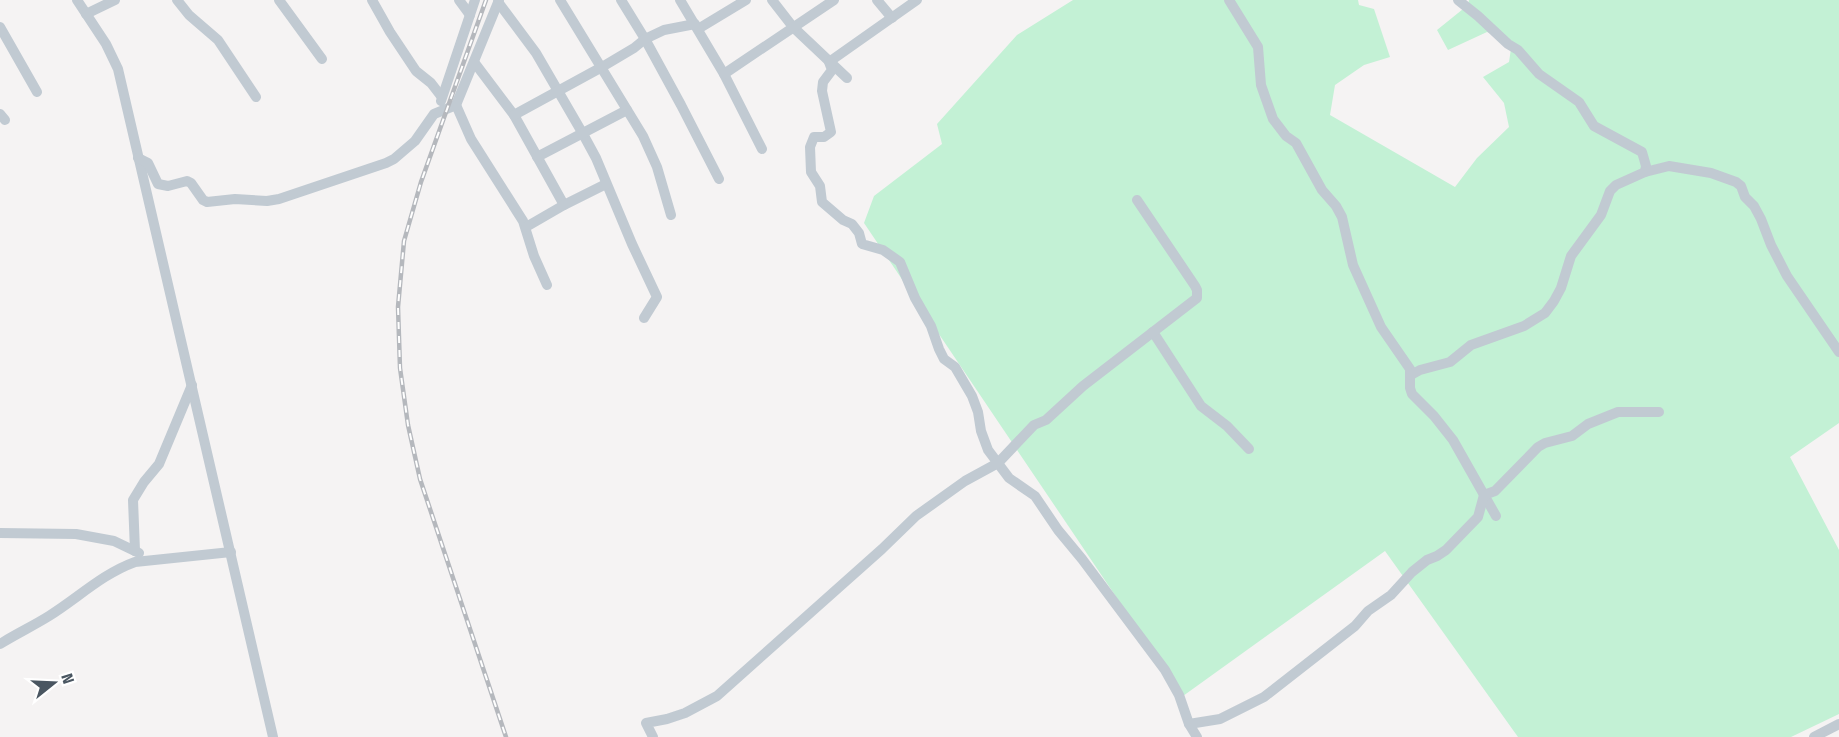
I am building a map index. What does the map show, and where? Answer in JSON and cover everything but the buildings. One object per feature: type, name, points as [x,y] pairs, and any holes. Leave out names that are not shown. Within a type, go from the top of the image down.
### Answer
[{"type":"street","points":[[77,0],[106,44],[118,69],[273,737]]},
{"type":"street","points":[[86,14],[115,0]]},
{"type":"street","points":[[177,0],[189,15],[218,40],[256,97]]},
{"type":"street","points":[[279,0],[322,59]]},
{"type":"street","points":[[372,0],[416,71],[430,82],[441,96]]},
{"type":"street","points":[[459,0],[470,15]]},
{"type":"street","points":[[440,110],[441,96],[475,0]]},
{"type":"street","points":[[560,0],[643,136],[657,167],[671,215]]},
{"type":"street","points":[[621,0],[645,39],[719,179]]},
{"type":"street","points":[[680,0],[724,74],[762,149]]},
{"type":"street","points":[[514,115],[602,67],[645,39],[664,30],[697,26],[746,0]]},
{"type":"street","points":[[772,0],[793,27],[847,78]]},
{"type":"street","points":[[724,74],[834,0]]},
{"type":"street","points":[[877,0],[892,18]]},
{"type":"street","points":[[829,62],[917,0]]},
{"type":"street","points":[[1229,0],[1258,47],[1261,85],[1273,120],[1286,136],[1296,142],[1322,190],[1342,217],[1353,265],[1382,327],[1406,363],[1411,375],[1412,394],[1453,440],[1496,516]]},
{"type":"street","points":[[1458,0],[1518,51],[1539,74],[1579,102],[1594,126],[1642,152],[1646,166],[1645,172]]},
{"type":"street","points":[[498,1],[456,105],[471,140],[526,226],[534,256],[547,285]]},
{"type":"street","points":[[498,1],[536,53],[559,91],[583,134],[606,183],[657,297],[644,318]]},
{"type":"street","points":[[0,27],[37,92]]},
{"type":"street","points":[[474,62],[514,115],[564,204]]},
{"type":"street","points":[[829,62],[832,70],[823,82],[822,91],[831,132],[824,137],[814,137],[810,147],[811,172],[820,186],[822,202],[843,220],[852,224],[862,244],[882,250],[900,262],[944,359],[955,367],[972,396],[988,450],[1009,478],[1035,496],[1058,530],[1082,558],[1165,670],[1179,695],[1197,737]]},
{"type":"street","points":[[138,158],[148,163],[158,184],[168,186],[187,181],[191,183],[203,201],[267,201],[292,195],[394,159],[415,141],[434,114],[456,105]]},
{"type":"street","points":[[537,157],[627,110]]},
{"type":"street","points":[[1411,375],[1420,370],[1450,362],[1471,345],[1524,326],[1545,313],[1558,294],[1571,256],[1601,214],[1610,191],[1616,185],[1645,172],[1670,166],[1711,173],[1741,186],[1745,197],[1754,206],[1761,219],[1787,276],[1839,352]]},
{"type":"street","points":[[526,226],[606,183]]},
{"type":"street","points":[[653,737],[646,723],[685,713],[717,696],[916,516],[965,481],[998,463],[1034,425],[1046,420],[1083,386],[1197,298],[1197,290],[1137,200]]},
{"type":"street","points":[[1153,332],[1201,406],[1227,426],[1249,449]]},
{"type":"street","points":[[135,551],[133,500],[159,464],[192,384]]},
{"type":"street","points":[[1484,495],[1496,491],[1538,447],[1545,443],[1572,436],[1588,424],[1618,412],[1659,412]]},
{"type":"street","points":[[1190,724],[1220,719],[1264,697],[1355,626],[1368,611],[1391,595],[1412,572],[1427,560],[1446,550],[1478,517],[1484,495]]},
{"type":"street","points":[[0,533],[76,534],[114,541],[156,559]]},
{"type":"street","points":[[0,644],[48,617],[109,573],[135,562],[231,552]]},
{"type":"street","points":[[1814,737],[1834,730]]},
{"type":"green space","points":[[1073,0],[1358,0],[1359,5],[1374,9],[1390,57],[1364,65],[1335,85],[1330,115],[1455,187],[1477,158],[1509,127],[1504,103],[1483,77],[1509,62],[1512,42],[1487,32],[1448,50],[1437,30],[1468,5],[1469,0],[1839,0],[1839,423],[1790,457],[1839,550],[1839,714],[1791,737],[1518,737],[1385,551],[1183,696],[864,223],[874,196],[942,144],[937,124],[1017,35]]},
{"type":"railway","points":[[486,0],[421,182],[404,241],[398,307],[400,368],[408,425],[420,479],[506,737]]}]
